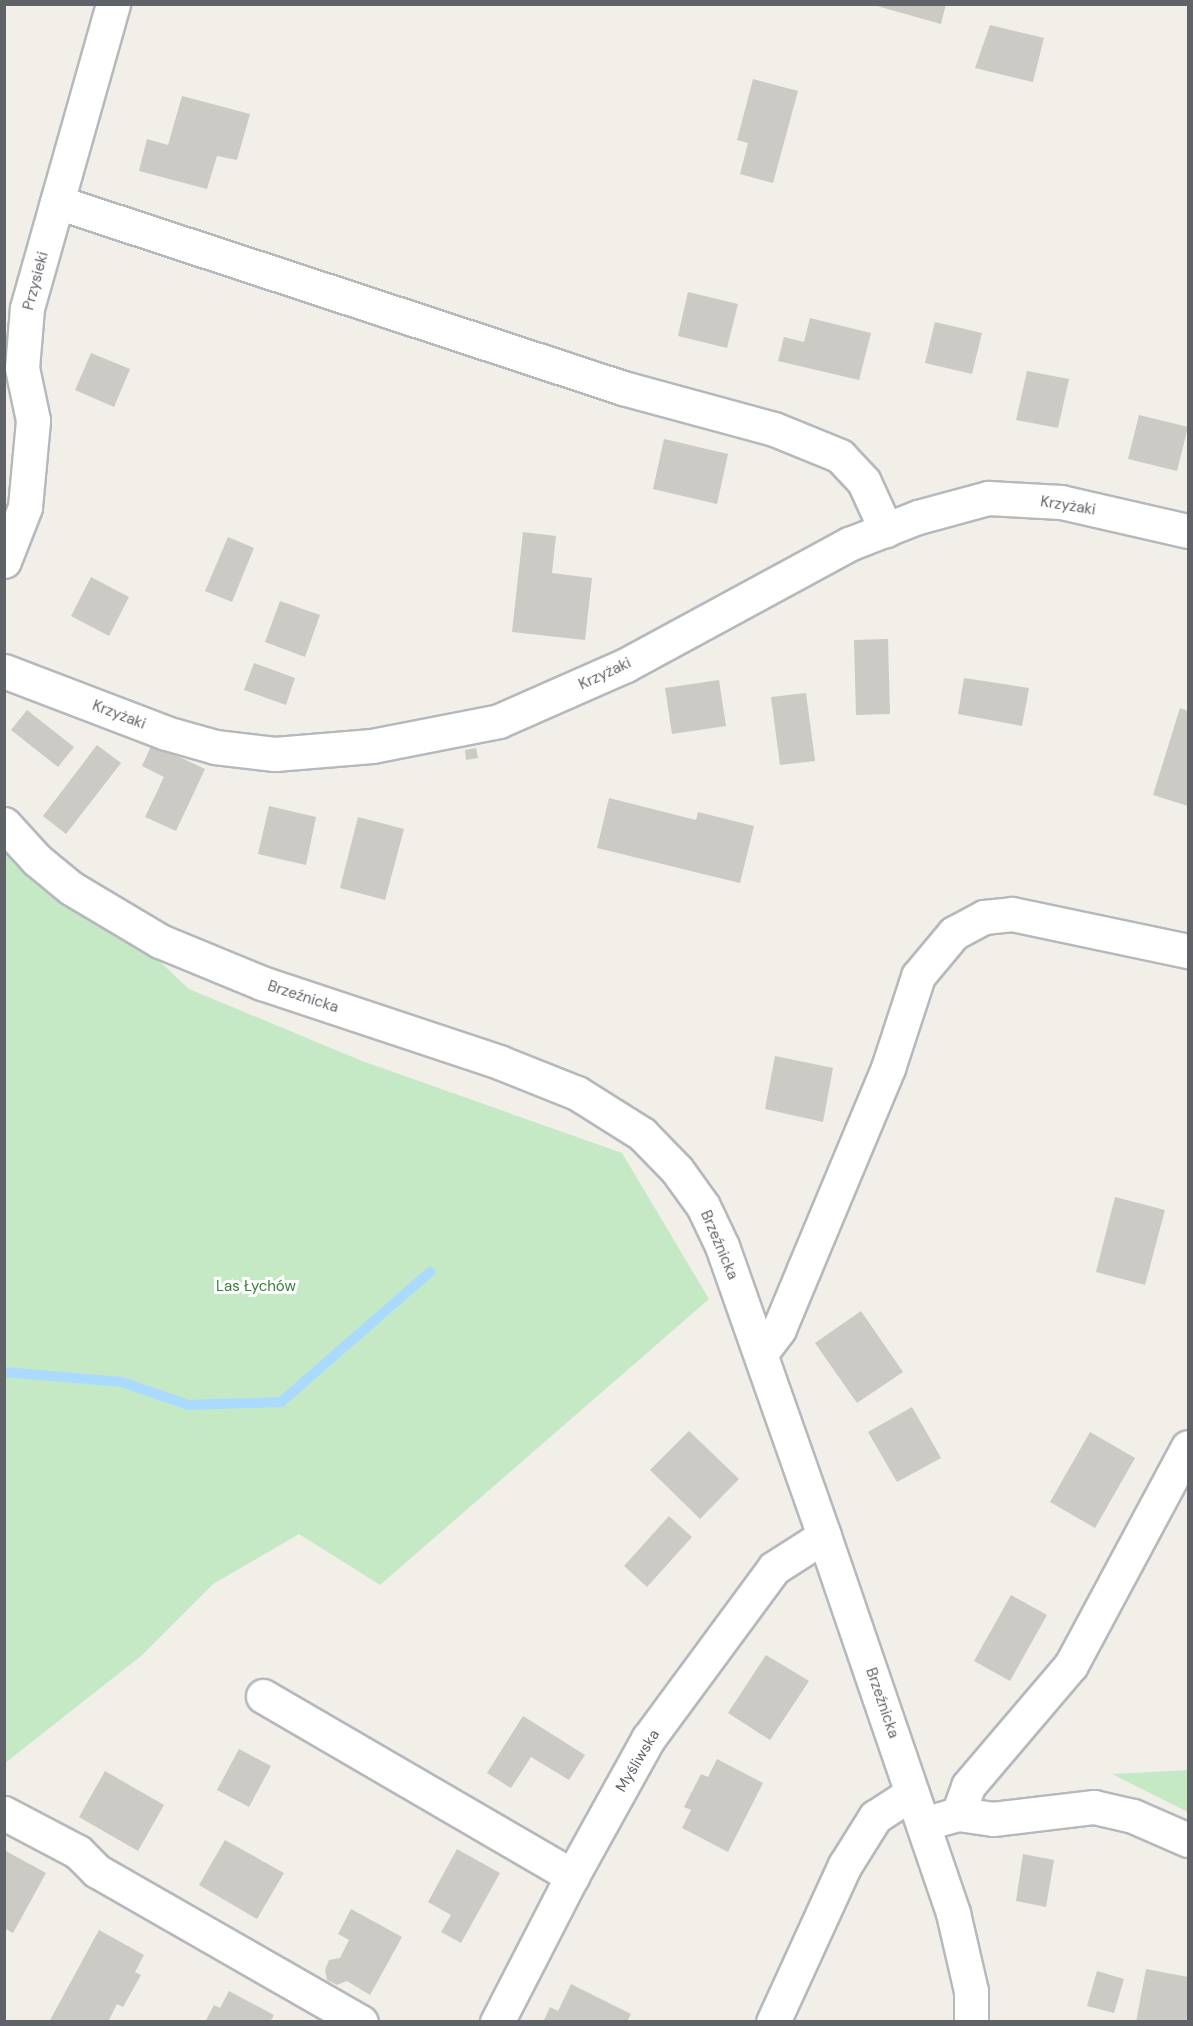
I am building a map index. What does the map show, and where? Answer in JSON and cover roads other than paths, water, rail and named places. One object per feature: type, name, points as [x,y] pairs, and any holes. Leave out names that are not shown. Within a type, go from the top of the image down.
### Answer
[{"type":"street","name":"Przysieki","points":[[4,561],[25,507],[32,431],[22,368],[27,308],[113,4]]},
{"type":"street","points":[[57,202],[623,388],[774,429],[840,456],[864,482],[886,530]]},
{"type":"street","name":"Krzyżaki","points":[[4,671],[166,733],[215,747],[276,754],[372,746],[499,721],[626,665],[849,544],[918,517],[988,498],[1061,502],[1188,531]]},
{"type":"street","name":"Brzeźnicka","points":[[4,824],[37,860],[71,888],[160,940],[262,983],[499,1062],[577,1093],[642,1134],[677,1170],[703,1206],[760,1353],[824,1536],[953,1913],[971,1990],[971,2022]]},
{"type":"street","points":[[760,1353],[779,1329],[888,1068],[918,976],[954,933],[984,917],[1012,914],[1188,951]]},
{"type":"street","points":[[958,1814],[968,1786],[1071,1665],[1188,1447]]},
{"type":"street","name":"Myśliwska","points":[[497,2022],[572,1876],[648,1739],[774,1568],[824,1536]]},
{"type":"street","points":[[263,1696],[572,1876]]},
{"type":"street","points":[[773,2022],[845,1864],[875,1817],[912,1793]]},
{"type":"street","points":[[923,1823],[958,1814],[993,1819],[1094,1807],[1132,1816],[1188,1840]]},
{"type":"street","points":[[4,1813],[78,1852],[97,1871],[360,2022]]},
{"type":"waterway","points":[[4,1372],[122,1382],[188,1405],[281,1402],[430,1272]]},
{"type":"park label","name":"Las Łychów","points":[[256,1287]]}]
